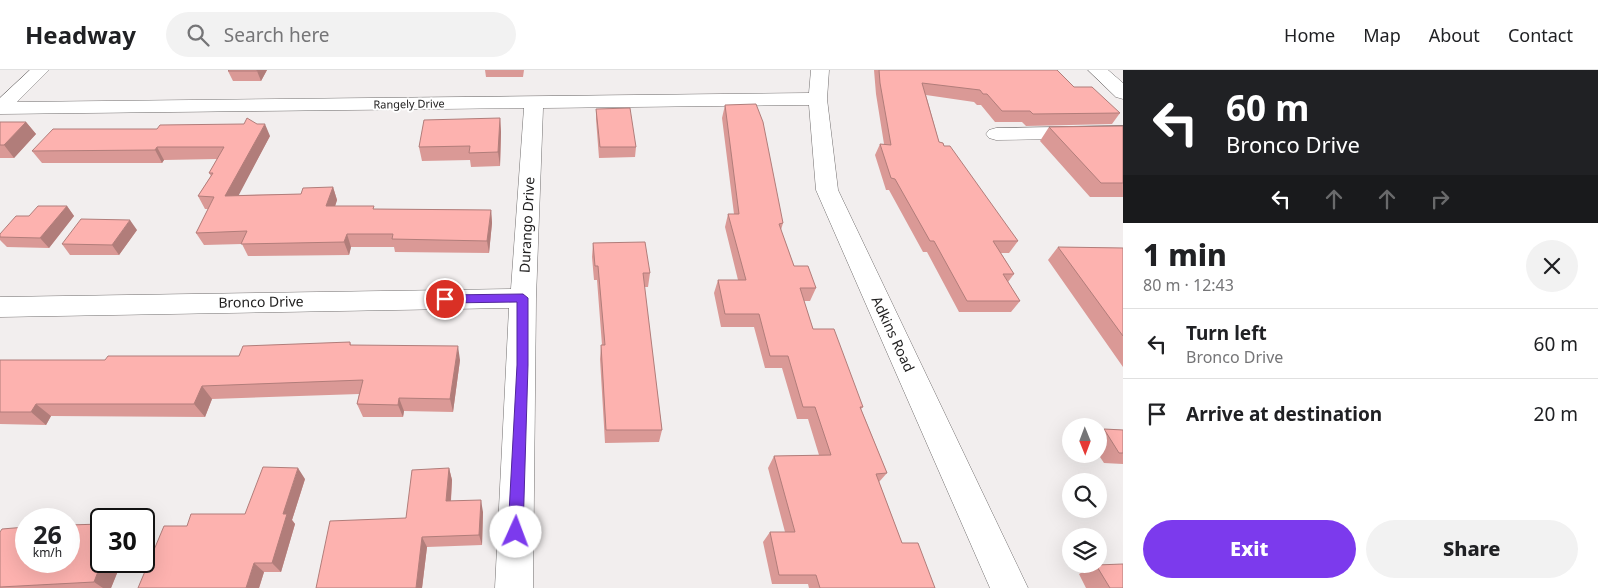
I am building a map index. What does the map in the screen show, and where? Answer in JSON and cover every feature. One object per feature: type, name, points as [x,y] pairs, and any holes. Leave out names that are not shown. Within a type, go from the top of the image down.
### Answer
[{"type":"street","points":[[0,108],[40,70]]},
{"type":"street","name":"Adkins Road","points":[[820,70],[818,99],[827,190],[1010,588]]},
{"type":"street","points":[[1097,70],[1123,93]]},
{"type":"street","name":"Rangely Drive","points":[[0,108],[818,99]]},
{"type":"street","name":"Durango Drive","points":[[514,588],[523,298],[534,102]]},
{"type":"street","points":[[996,134],[1123,132]]},
{"type":"street","name":"Bronco Drive","points":[[0,307],[523,298]]},
{"type":"building","points":[[257,70],[257,71],[228,71]]},
{"type":"building","points":[[879,70],[1057,70],[1074,87],[1092,87],[1120,113],[1033,114],[1030,111],[1002,111],[987,94],[983,94],[980,90],[922,83],[939,142],[943,143],[944,146],[950,146],[1018,241],[993,241],[1014,274],[1003,274],[1020,301],[967,301],[934,241],[930,241],[895,179],[891,178],[880,144],[891,145]]},
{"type":"building","points":[[756,104],[763,122],[783,223],[779,224],[794,266],[808,266],[816,288],[800,288],[813,329],[834,329],[863,407],[860,407],[887,473],[876,474],[902,543],[918,543],[935,588],[820,588],[816,575],[779,575],[770,532],[795,532],[774,456],[831,455],[815,407],[803,407],[788,356],[770,356],[759,314],[725,314],[718,280],[746,280],[728,214],[739,214],[725,105]]},
{"type":"building","points":[[630,108],[636,147],[600,147],[596,109]]},
{"type":"building","points":[[247,118],[257,124],[265,124],[225,196],[301,194],[303,188],[333,187],[326,206],[374,206],[373,209],[491,210],[487,241],[392,239],[393,234],[347,234],[344,242],[241,244],[247,231],[196,233],[214,197],[198,196],[213,173],[209,173],[224,147],[157,147],[155,150],[32,151],[53,129],[157,129],[160,125],[244,124]]},
{"type":"building","points":[[500,118],[498,152],[469,153],[470,146],[419,147],[424,120]]},
{"type":"building","points":[[0,122],[26,122],[4,145],[0,145]]},
{"type":"building","points":[[1123,126],[1123,183],[1101,183],[1049,127]]},
{"type":"building","points":[[38,206],[67,206],[40,238],[0,237],[0,234],[16,216],[29,216]]},
{"type":"building","points":[[81,219],[130,220],[112,245],[62,244]]},
{"type":"building","points":[[645,242],[650,273],[643,273],[662,430],[606,430],[601,345],[605,345],[598,266],[595,266],[593,243]]},
{"type":"building","points":[[1058,247],[1123,248],[1123,336]]},
{"type":"building","points":[[350,342],[350,345],[458,346],[450,399],[399,398],[398,405],[357,404],[363,380],[202,386],[194,404],[36,404],[31,412],[0,412],[0,360],[105,360],[108,356],[239,356],[243,346]]},
{"type":"building","points":[[1108,429],[1123,430],[1123,453],[1119,453],[1108,435]]},
{"type":"building","points":[[263,467],[298,468],[283,514],[287,514],[272,563],[254,563],[246,588],[138,588],[144,573],[155,573],[155,547],[164,526],[187,526],[191,514],[245,514]]},
{"type":"building","points":[[449,468],[446,501],[481,500],[479,535],[422,537],[416,588],[316,588],[330,521],[406,518],[412,470]]},
{"type":"building","points":[[90,524],[90,573],[97,573],[94,582],[0,587],[0,532],[2,529],[15,528],[15,573],[80,573],[80,525]]},
{"type":"building","points":[[1123,564],[1123,588],[1110,588],[1101,573],[1107,573],[1107,565]]},
{"type":"route","points":[[445,299],[523,298],[516,532]]}]
